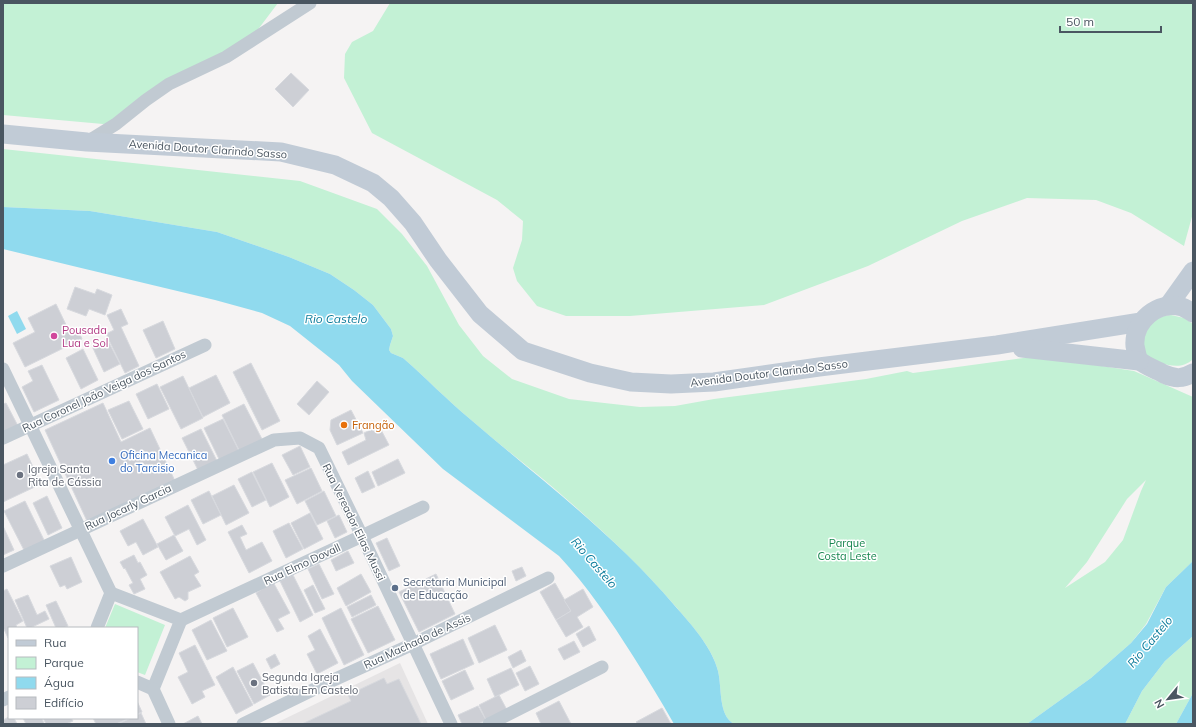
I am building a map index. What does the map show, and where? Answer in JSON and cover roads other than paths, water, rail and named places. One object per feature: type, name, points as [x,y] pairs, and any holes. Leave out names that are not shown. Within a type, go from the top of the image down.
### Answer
[{"type":"main road","name":"Avenida Doutor Clarindo Sasso","points":[[3,134],[87,142],[281,152],[335,166],[373,184],[391,198],[413,223],[438,260],[480,314],[523,351],[590,374],[631,382],[671,384],[714,382],[819,367],[997,345],[1141,322]]},
{"type":"main road","points":[[1168,306],[1193,271]]},
{"type":"main road","points":[[1140,360],[1136,351],[1135,341],[1141,322],[1148,314],[1157,308],[1168,306],[1181,307],[1193,313]]},
{"type":"main road","name":"Avenida Doutor Clarindo Sasso","points":[[997,345],[1140,360],[1166,375],[1189,378]]},
{"type":"street","points":[[87,142],[116,124],[169,84],[226,58],[310,3]]},
{"type":"street","name":"Rua Coronel João Veiga dos Santos","points":[[3,438],[205,345]]},
{"type":"street","points":[[3,370],[31,425],[111,593],[181,620],[154,689]]},
{"type":"street","name":"Rua Jocarly Garcia","points":[[3,566],[274,440],[300,438]]},
{"type":"street","name":"Rua Vereador Elias Mussi","points":[[300,438],[319,448],[451,724]]},
{"type":"street","name":"Rua Elmo Dovall","points":[[181,620],[423,507]]},
{"type":"street","name":"Rua Machado de Assis","points":[[243,724],[329,682],[413,644],[548,578]]},
{"type":"street","points":[[97,627],[111,593]]},
{"type":"street","points":[[489,724],[602,667]]},
{"type":"street","points":[[138,682],[154,689],[169,724]]},
{"type":"water","name":"Rio Castelo","points":[[3,207],[90,211],[217,232],[289,257],[330,274],[354,290],[373,305],[391,329],[393,336],[389,350],[391,353],[403,358],[461,412],[602,531],[628,555],[681,613],[700,636],[711,653],[718,671],[725,714],[734,724],[674,724],[625,643],[589,592],[559,556],[443,469],[352,381],[339,365],[290,326],[262,313],[215,300],[3,249]]},
{"type":"water","points":[[17,311],[26,329],[17,334],[8,316]]},
{"type":"water","name":"Rio Castelo","points":[[1193,561],[1193,636],[1165,661],[1142,691],[1125,724],[1027,724],[1091,678],[1131,643],[1147,624],[1166,587]]},
{"type":"water","points":[[1193,693],[1193,724],[1176,724]]},
{"type":"place","name":"Pousada Lua e Sol","points":[[54,336]]},
{"type":"place","name":"Frangão","points":[[344,425]]},
{"type":"place","name":"Oficina Mecanica do Tarcisio","points":[[112,461]]},
{"type":"place","name":"Igreja Santa Rita de Cássia","points":[[20,475]]},
{"type":"place","name":"Secretaria Municipal de Educação","points":[[395,588]]},
{"type":"place","name":"Segunda Igreja Batista Em Castelo","points":[[254,683]]},
{"type":"park label","name":"Parque Costa Leste","points":[[847,549]]}]
